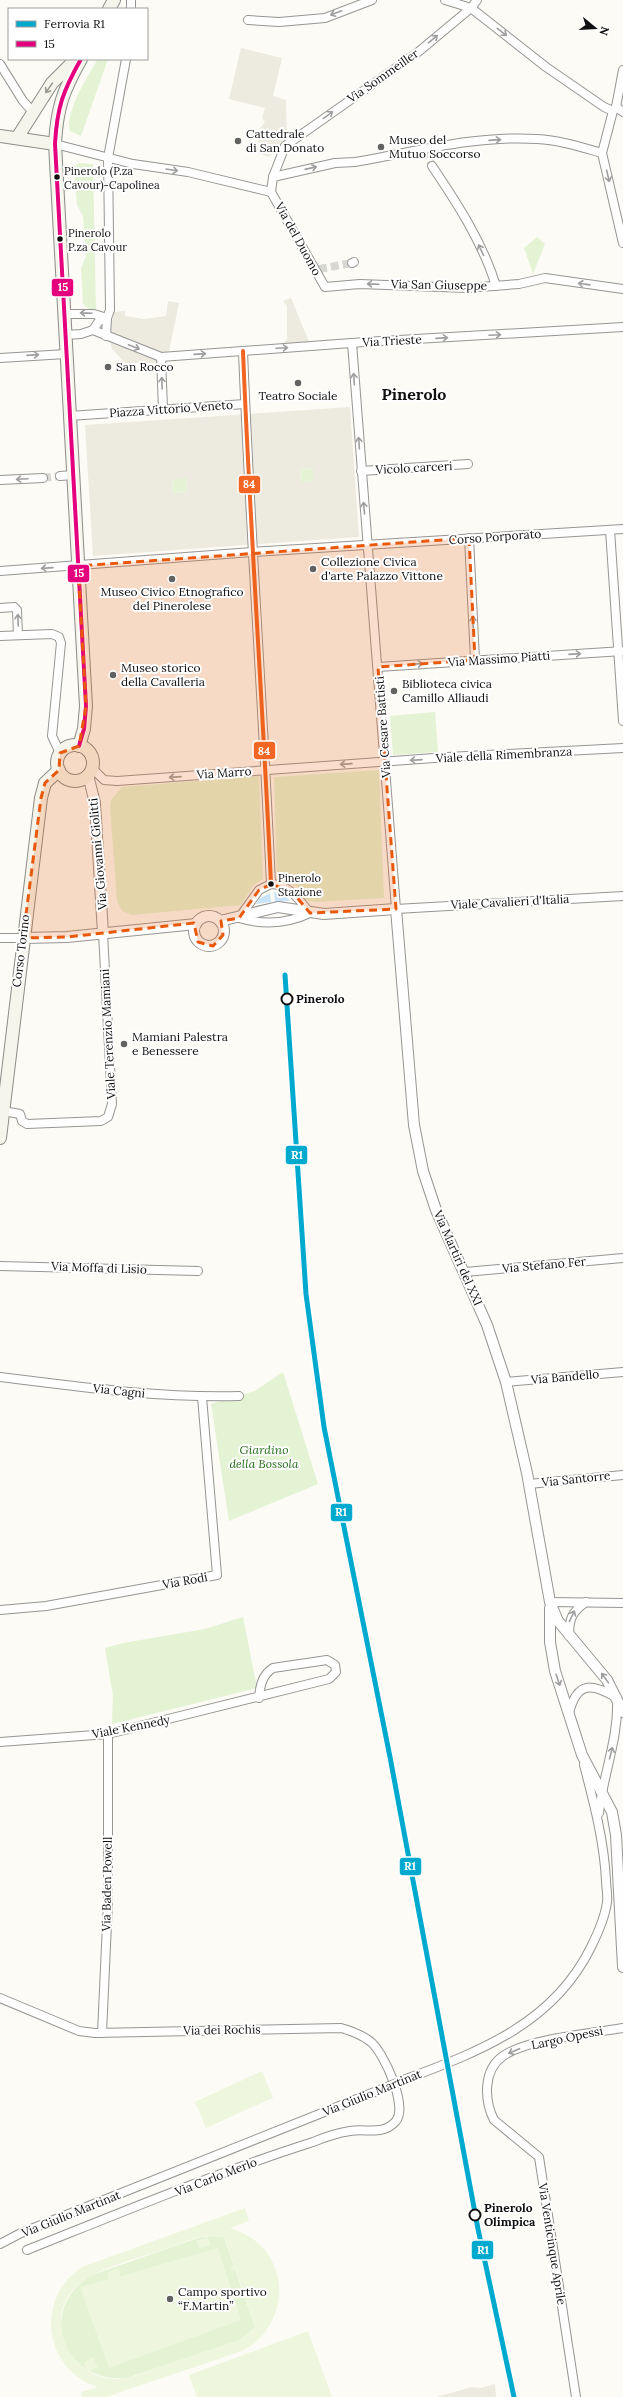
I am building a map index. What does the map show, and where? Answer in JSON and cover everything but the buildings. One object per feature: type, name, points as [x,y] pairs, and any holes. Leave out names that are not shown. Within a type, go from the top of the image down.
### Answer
[{"type":"main road","points":[[17,138],[52,83],[75,60]]},
{"type":"main road","points":[[79,746],[84,729],[86,706],[55,144],[56,116],[68,83],[80,60]]},
{"type":"main road","points":[[0,136],[55,144]]},
{"type":"main road","points":[[69,746],[79,746],[89,752],[93,762],[90,772],[83,779],[72,780],[66,778],[59,770],[58,764],[60,754],[69,746]]},
{"type":"main road","name":"Corso Torino","points":[[0,1138],[2,1102],[41,798],[45,783],[59,770]]},
{"type":"street","points":[[248,20],[278,22],[325,18],[372,0]]},
{"type":"street","points":[[445,0],[471,8],[546,67],[604,107],[617,110]]},
{"type":"street","name":"Via Sommeiller","points":[[273,177],[285,146],[417,53],[471,8],[476,0]]},
{"type":"street","points":[[106,336],[107,318],[110,310],[108,158],[126,60]]},
{"type":"street","points":[[0,64],[22,101],[33,112]]},
{"type":"street","points":[[623,70],[617,110],[602,153],[623,244]]},
{"type":"street","points":[[55,144],[133,164],[188,172],[271,192],[273,177],[335,163],[504,139],[538,139],[574,145],[602,153]]},
{"type":"street","points":[[432,166],[460,208],[491,270],[496,286]]},
{"type":"street","name":"Via del Duomo","points":[[271,192],[317,269],[325,288]]},
{"type":"street","name":"Via San Giuseppe","points":[[325,288],[360,284],[467,288],[496,286],[545,278],[623,289]]},
{"type":"street","points":[[65,314],[94,314],[107,318]]},
{"type":"street","points":[[65,335],[81,334],[93,330],[99,321],[107,318]]},
{"type":"street","name":"Via Trieste","points":[[161,357],[352,343],[623,327]]},
{"type":"street","points":[[93,330],[161,357],[163,410]]},
{"type":"street","points":[[0,571],[368,545],[352,343]]},
{"type":"street","points":[[244,351],[246,404]]},
{"type":"street","points":[[0,358],[66,354]]},
{"type":"street","name":"Piazza Vittorio Veneto","points":[[69,416],[246,404],[252,552],[266,770],[271,884]]},
{"type":"street","name":"Vicolo carceri","points":[[361,471],[468,464]]},
{"type":"street","points":[[60,476],[73,475]]},
{"type":"street","points":[[0,480],[43,478]]},
{"type":"street","name":"Corso Porporato","points":[[368,545],[623,529]]},
{"type":"street","points":[[610,530],[622,652],[623,721]]},
{"type":"street","points":[[469,538],[476,660]]},
{"type":"street","name":"Via Cesare Battisti","points":[[368,545],[396,909]]},
{"type":"street","points":[[0,608],[14,607],[17,610],[18,635]]},
{"type":"street","points":[[0,636],[52,634],[59,637],[61,643],[52,736],[60,754]]},
{"type":"street","name":"Via Massimo Piatti","points":[[378,667],[622,652]]},
{"type":"street","name":"Viale della Rimembranza","points":[[385,762],[623,748]]},
{"type":"street","name":"Via Marro","points":[[90,772],[100,778],[113,781],[385,762]]},
{"type":"street","name":"Via Giovanni Giolitti","points":[[90,772],[95,803],[103,933]]},
{"type":"street","points":[[239,918],[259,890],[271,884],[284,887],[294,894],[310,913]]},
{"type":"street","name":"Viale Cavalieri d'Italia","points":[[396,909],[623,896]]},
{"type":"street","points":[[0,938],[103,933],[196,924],[207,916],[220,921],[239,918],[278,907],[310,913],[396,909]]},
{"type":"street","name":"Via Martiri del XXI","points":[[396,909],[414,1125],[423,1170],[436,1210],[465,1272],[487,1325],[506,1382],[529,1484],[550,1602],[550,1642],[555,1672],[582,1755],[598,1820]]},
{"type":"street","points":[[239,918],[254,922],[275,923],[299,918],[310,913]]},
{"type":"street","points":[[196,924],[196,938],[201,944],[208,946],[215,945],[221,940],[224,930],[220,921]]},
{"type":"street","name":"Viale Terenzio Mamiani","points":[[2,1102],[20,1114],[22,1121],[27,1124],[101,1121],[108,1117],[112,1104],[103,933]]},
{"type":"street","name":"Via Stefano Fer","points":[[465,1272],[623,1258]]},
{"type":"street","name":"Via Moffa di Lisio","points":[[0,1266],[198,1271]]},
{"type":"street","name":"Via Bandello","points":[[506,1382],[623,1372]]},
{"type":"street","name":"Via Cagni","points":[[0,1377],[130,1393],[202,1397],[239,1396]]},
{"type":"street","name":"Via Rodi","points":[[0,1610],[46,1606],[217,1575],[202,1397]]},
{"type":"street","name":"Via Santorre","points":[[529,1484],[623,1475]]},
{"type":"street","points":[[550,1602],[623,1603]]},
{"type":"street","name":"Via Martiri del XXI","points":[[550,1602],[558,1621],[569,1636],[598,1668],[617,1698],[623,1712]]},
{"type":"street","points":[[569,1636],[569,1620],[573,1611],[586,1602]]},
{"type":"street","name":"Viale Kennedy","points":[[0,1742],[108,1734],[259,1698],[329,1680],[336,1672],[335,1665],[327,1660],[273,1668],[266,1672],[260,1686],[259,1698]]},
{"type":"street","points":[[569,1713],[572,1700],[578,1691],[586,1687],[606,1691],[617,1698],[616,1732],[602,1790],[598,1820]]},
{"type":"street","name":"Via Baden Powell","points":[[102,2033],[108,1902],[108,1734]]},
{"type":"street","name":"Via Martiri del XXI","points":[[582,1755],[602,1790],[612,1812],[616,1835],[623,1965]]},
{"type":"street","name":"Via Giulio Martinat","points":[[0,2244],[21,2233],[454,2061],[519,2028],[544,2010],[567,1985],[585,1958],[599,1930],[607,1901],[605,1865],[598,1820]]},
{"type":"street","name":"Via Martiri del XXI","points":[[620,1911],[623,1872]]},
{"type":"street","name":"Via dei Rochis","points":[[0,1998],[79,2031],[102,2033],[341,2028],[357,2033],[372,2043],[378,2051],[399,2096],[400,2111]]},
{"type":"street","name":"Largo Opessi","points":[[490,2113],[486,2081],[503,2056],[521,2048],[551,2039],[623,2028]]},
{"type":"street","name":"Via Carlo Merlo","points":[[27,2250],[271,2155],[351,2130],[376,2132],[384,2130],[396,2121],[400,2111]]},
{"type":"street","name":"Via Venticinque Aprile","points":[[490,2113],[494,2120],[539,2156],[576,2397]]},
{"type":"highlighted area","points":[[469,538],[475,660],[378,667],[396,909],[310,913],[294,894],[272,884],[259,890],[239,918],[221,921],[223,935],[213,946],[198,942],[194,923],[67,937],[23,938],[41,798],[45,783],[59,770],[60,753],[79,746],[86,706],[78,566]]},
{"type":"green space","points":[[97,60],[108,60],[81,136],[70,131],[69,123],[78,94]]},
{"type":"green space","points":[[79,163],[93,164],[96,310],[90,310],[83,304],[81,268],[86,257],[83,216],[77,205],[74,167]]},
{"type":"green space","points":[[537,237],[545,244],[533,274],[524,248]]},
{"type":"green space","points":[[313,468],[314,481],[301,482],[300,469]]},
{"type":"green space","points":[[186,478],[187,492],[173,493],[172,479]]},
{"type":"green space","points":[[435,712],[438,752],[393,755],[390,716]]},
{"type":"green space","points":[[379,770],[384,898],[316,902],[304,900],[298,887],[277,878],[274,777]]},
{"type":"green space","points":[[259,776],[263,879],[253,886],[241,905],[132,915],[122,911],[117,901],[110,807],[111,800],[122,787]]},
{"type":"green space","name":"Giardino della Bossola","points":[[283,1372],[318,1484],[229,1521],[211,1404],[255,1391]]},
{"type":"green space","points":[[243,1617],[257,1688],[112,1724],[113,1696],[105,1648],[123,1643],[205,1629]]},
{"type":"green space","points":[[262,2071],[273,2098],[206,2128],[195,2102]]},
{"type":"green space","points":[[245,2208],[249,2221],[230,2228],[255,2240],[267,2252],[278,2278],[279,2297],[274,2315],[265,2332],[252,2345],[241,2351],[106,2397],[82,2397],[81,2392],[98,2387],[80,2378],[66,2366],[57,2350],[52,2333],[52,2315],[57,2297],[67,2281],[82,2267]],"holes":[[[205,2236],[224,2237],[234,2264],[231,2268],[232,2271],[236,2270],[255,2327],[240,2340],[122,2379],[99,2376],[85,2369],[74,2358],[66,2344],[61,2329],[62,2313],[67,2298],[78,2285],[96,2273],[107,2268],[194,2238]]]},
{"type":"green space","points":[[201,2237],[224,2237],[255,2327],[240,2340],[127,2378],[105,2377],[87,2369],[73,2357],[64,2342],[61,2324],[64,2306],[75,2289],[92,2275]]},
{"type":"green space","points":[[208,2237],[210,2245],[199,2248],[196,2241]]},
{"type":"green space","points":[[218,2248],[241,2320],[109,2368],[80,2287],[109,2279],[107,2272],[119,2268],[120,2275],[118,2277]]},
{"type":"green space","points":[[308,2331],[332,2397],[197,2397],[189,2375]]},
{"type":"green space","points":[[93,2357],[98,2368],[87,2371],[84,2363]]},
{"type":"shaded area","points":[[241,48],[282,58],[273,96],[286,100],[287,141],[269,157],[253,152],[255,146],[259,145],[257,137],[262,135],[263,132],[260,128],[265,122],[262,118],[265,108],[229,99]]},
{"type":"shaded area","points":[[291,298],[310,344],[284,348],[284,343],[287,339],[287,306],[283,301]]},
{"type":"shaded area","points":[[168,301],[179,303],[169,351],[157,356],[157,363],[125,363],[112,349],[109,337],[114,312],[125,311],[125,316],[144,319],[166,316]]},
{"type":"shaded area","points":[[350,407],[359,537],[93,556],[85,425]],"holes":[[[313,468],[313,481],[301,482],[300,469]],[[186,478],[187,492],[173,493],[172,480]]]},
{"type":"shaded area","points":[[495,2384],[496,2397],[436,2397],[472,2387],[481,2388]]},
{"type":"water","points":[[274,892],[286,897],[290,901],[275,902]]},
{"type":"water","points":[[270,893],[271,902],[256,904],[259,899]]},
{"type":"tunnel","points":[[426,150],[432,166]]},
{"type":"tunnel","points":[[319,269],[352,263]]},
{"type":"tunnel","points":[[43,478],[60,476]]},
{"type":"rail line","name":"R1","points":[[285,975],[306,1294],[324,1427],[390,1757],[478,2229],[514,2397]]},
{"type":"transit line","name":"15","points":[[79,746],[84,729],[86,706],[55,144],[59,109],[65,90],[80,60]]},
{"type":"transit line","name":"84","points":[[243,351],[271,884]]},
{"type":"place","name":"Cattedrale di San Donato","points":[[238,141]]},
{"type":"place","name":"Museo del Mutuo Soccorso","points":[[381,147]]},
{"type":"place","name":"Pinerolo (P.za Cavour)-Capolinea","points":[[57,177]]},
{"type":"place","name":"Pinerolo P.za Cavour","points":[[60,239]]},
{"type":"place","name":"San Rocco","points":[[108,367]]},
{"type":"place","name":"Teatro Sociale","points":[[298,383]]},
{"type":"place","name":"Collezione Civica d'arte Palazzo Vittone","points":[[313,569]]},
{"type":"place","name":"Museo Civico Etnografico del Pinerolese","points":[[172,579]]},
{"type":"place","name":"Museo storico della Cavalleria","points":[[113,675]]},
{"type":"place","name":"Biblioteca civica Camillo Alliaudi","points":[[394,691]]},
{"type":"place","name":"Pinerolo Stazione","points":[[271,884]]},
{"type":"place","name":"Pinerolo","points":[[287,999]]},
{"type":"place","name":"Mamiani Palestra e Benessere","points":[[124,1044]]},
{"type":"place","name":"Pinerolo Olimpica","points":[[475,2215]]},
{"type":"place","name":"Campo sportivo “F.Martin”","points":[[170,2299]]},
{"type":"district","name":"Pinerolo","points":[[414,394]]}]
